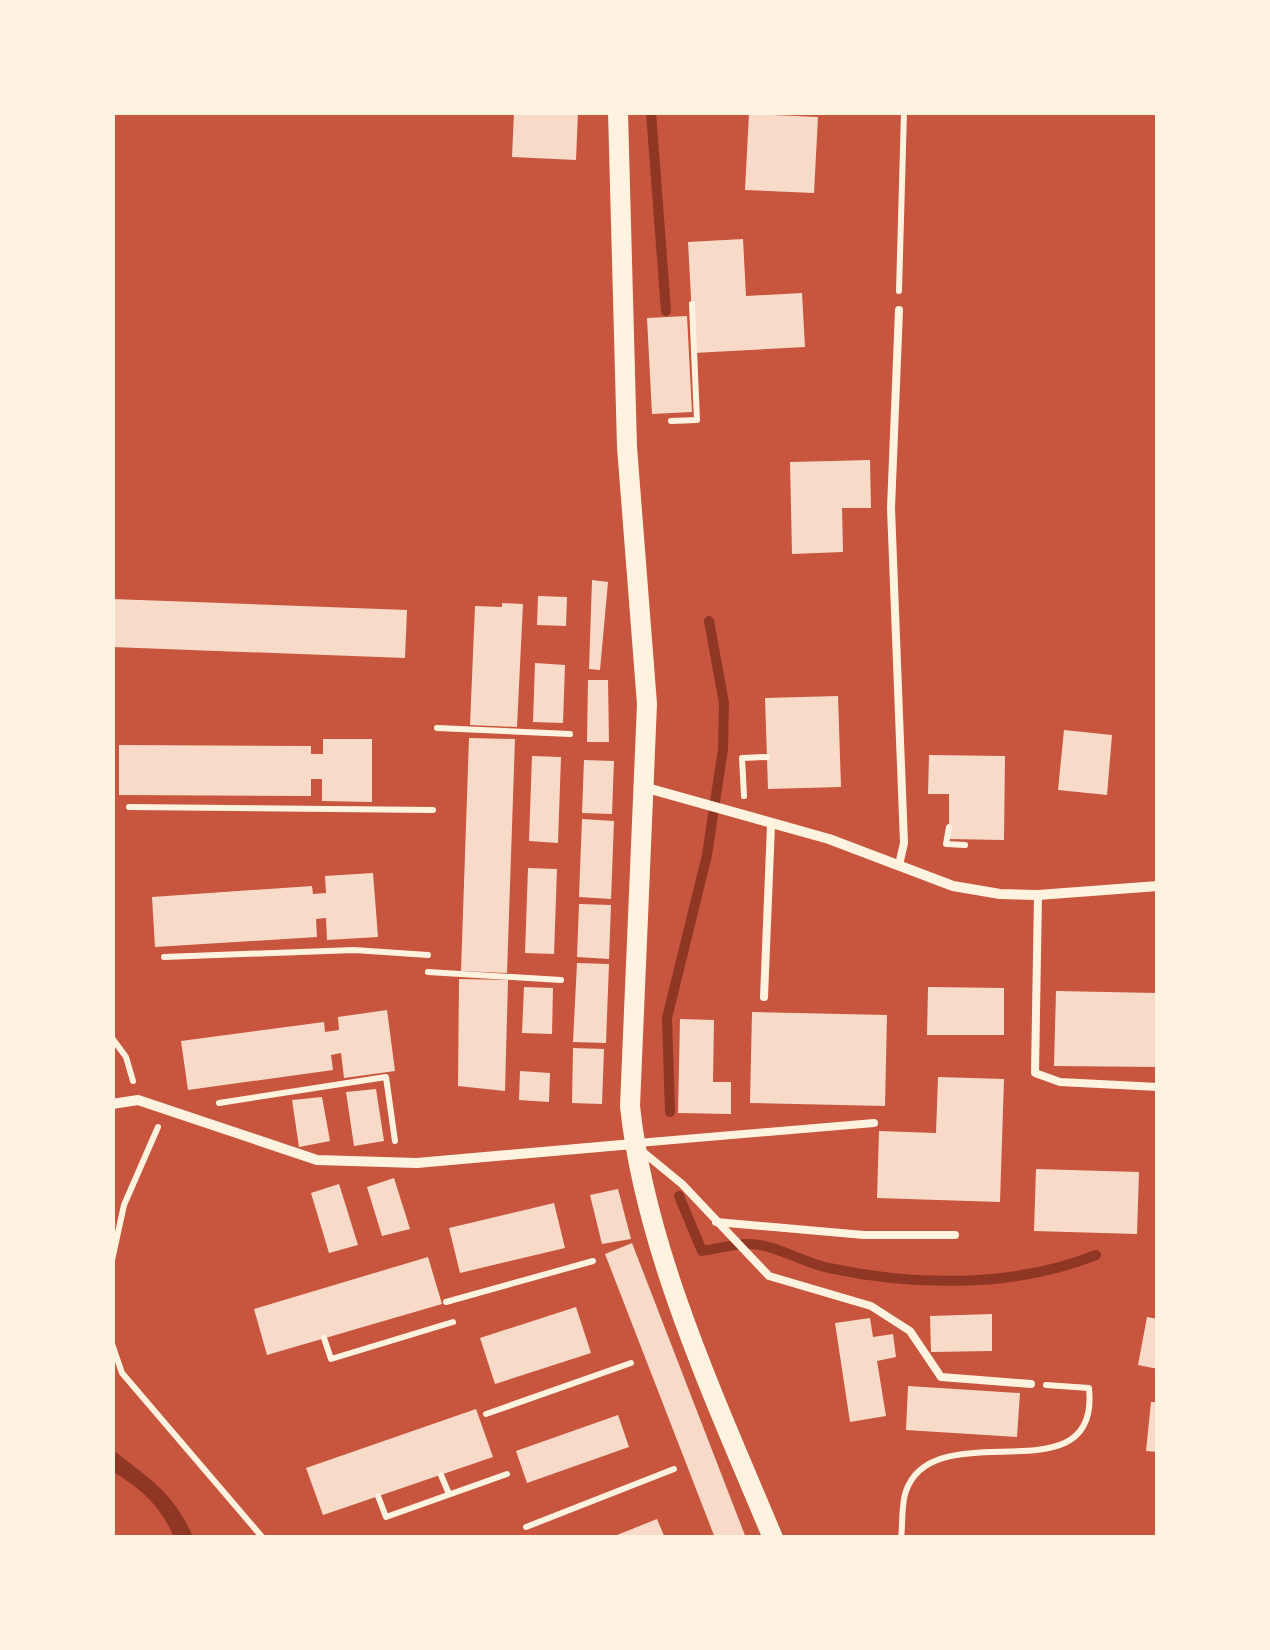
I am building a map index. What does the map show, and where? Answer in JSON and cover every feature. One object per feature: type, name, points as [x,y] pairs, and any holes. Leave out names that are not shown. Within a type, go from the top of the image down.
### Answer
[{"type":"main road","points":[[618,112],[627,447],[647,704],[647,788],[630,1106],[634,1144],[656,1243],[773,1538]]},
{"type":"street","points":[[647,788],[899,865],[953,886],[1000,894],[1158,886]]},
{"type":"street","points":[[117,1104],[138,1100],[168,1108],[317,1160],[398,1162],[634,1144]]},
{"type":"lane","points":[[898,310],[891,508],[904,843],[899,865]]},
{"type":"lane","points":[[764,997],[772,825]]},
{"type":"lane","points":[[1038,894],[1034,1073],[1060,1082],[1158,1086]]},
{"type":"lane","points":[[634,1144],[874,1123]]},
{"type":"lane","points":[[634,1144],[682,1184],[769,1276],[871,1306],[910,1332],[941,1377],[1031,1384]]},
{"type":"lane","points":[[716,1222],[864,1235],[955,1235]]},
{"type":"path","points":[[898,310],[904,112]]},
{"type":"path","points":[[671,421],[697,420],[692,304]]},
{"type":"path","points":[[436,728],[570,734]]},
{"type":"path","points":[[745,818],[742,758],[766,758]]},
{"type":"path","points":[[129,807],[434,810]]},
{"type":"path","points":[[949,827],[946,844],[965,845]]},
{"type":"path","points":[[164,957],[354,950],[428,955]]},
{"type":"path","points":[[428,972],[561,980]]},
{"type":"path","points":[[112,1038],[126,1057],[138,1100]]},
{"type":"path","points":[[219,1103],[386,1076],[398,1162]]},
{"type":"path","points":[[112,1260],[124,1205],[168,1108]]},
{"type":"path","points":[[446,1302],[593,1262]]},
{"type":"path","points":[[324,1338],[332,1359],[453,1322]]},
{"type":"path","points":[[112,1344],[122,1373],[263,1538]]},
{"type":"path","points":[[486,1414],[631,1363]]},
{"type":"path","points":[[901,1538],[906,1491],[930,1467],[976,1451],[1056,1449],[1080,1432],[1091,1407],[1089,1388],[1031,1384]]},
{"type":"path","points":[[526,1528],[674,1468]]},
{"type":"path","points":[[378,1496],[386,1517],[507,1474]]},
{"type":"path","points":[[441,1475],[449,1494]]},
{"type":"shaded area","points":[[112,1449],[168,1497],[193,1537],[174,1537],[149,1499],[113,1472]]},
{"type":"building","points":[[514,112],[578,112],[576,160],[512,157]]},
{"type":"building","points":[[749,114],[818,117],[814,193],[745,190]]},
{"type":"building","points":[[743,239],[746,296],[802,293],[805,347],[694,353],[688,242]]},
{"type":"building","points":[[687,316],[692,412],[652,414],[647,318]]},
{"type":"building","points":[[870,460],[871,508],[842,508],[843,552],[792,554],[790,462]]},
{"type":"building","points":[[592,580],[608,582],[600,670],[589,669]]},
{"type":"building","points":[[538,596],[567,597],[566,626],[537,625]]},
{"type":"building","points":[[112,599],[407,610],[405,658],[112,647]]},
{"type":"building","points":[[502,603],[523,604],[517,727],[470,725],[475,606],[502,607]]},
{"type":"building","points":[[535,663],[565,665],[563,723],[533,722]]},
{"type":"building","points":[[588,680],[608,680],[609,742],[587,742]]},
{"type":"building","points":[[838,696],[841,787],[768,789],[765,698]]},
{"type":"building","points":[[1064,730],[1112,735],[1107,795],[1058,790]]},
{"type":"building","points":[[469,738],[515,739],[507,973],[461,971]]},
{"type":"building","points":[[323,739],[372,739],[372,802],[322,801],[322,779],[311,779],[311,796],[119,795],[119,745],[311,746],[311,754],[323,754]]},
{"type":"building","points":[[929,755],[1005,756],[1004,840],[949,839],[949,794],[928,794]]},
{"type":"building","points":[[532,756],[561,757],[558,843],[529,841]]},
{"type":"building","points":[[584,760],[614,761],[612,814],[582,813]]},
{"type":"building","points":[[582,819],[614,821],[611,899],[579,897]]},
{"type":"building","points":[[528,868],[557,869],[554,954],[525,953]]},
{"type":"building","points":[[373,873],[378,937],[327,940],[326,918],[316,919],[317,937],[155,947],[152,897],[312,886],[313,894],[326,893],[325,876]]},
{"type":"building","points":[[579,904],[611,905],[609,959],[577,957]]},
{"type":"building","points":[[577,963],[609,964],[606,1043],[573,1042]]},
{"type":"building","points":[[459,979],[508,980],[505,1091],[458,1086]]},
{"type":"building","points":[[524,987],[553,988],[552,1034],[522,1033]]},
{"type":"building","points":[[928,987],[1004,988],[1004,1035],[927,1035]]},
{"type":"building","points":[[1056,991],[1158,993],[1158,1067],[1054,1066]]},
{"type":"building","points":[[387,1010],[395,1071],[344,1078],[341,1053],[331,1055],[333,1070],[188,1090],[181,1041],[324,1022],[325,1032],[339,1030],[338,1017]]},
{"type":"building","points":[[752,1012],[887,1015],[885,1106],[750,1103]]},
{"type":"building","points":[[680,1019],[714,1020],[713,1082],[731,1082],[731,1114],[678,1113]]},
{"type":"building","points":[[573,1048],[604,1049],[602,1104],[572,1103]]},
{"type":"building","points":[[520,1071],[550,1073],[549,1102],[519,1100]]},
{"type":"building","points":[[938,1077],[1004,1079],[1000,1202],[877,1198],[879,1131],[936,1133]]},
{"type":"building","points":[[376,1089],[384,1141],[354,1146],[346,1092]]},
{"type":"building","points":[[322,1097],[330,1141],[299,1147],[292,1100]]},
{"type":"building","points":[[1036,1169],[1139,1172],[1137,1234],[1034,1231]]},
{"type":"building","points":[[394,1178],[410,1229],[382,1236],[367,1187]]},
{"type":"building","points":[[339,1184],[358,1245],[329,1253],[311,1193]]},
{"type":"building","points":[[618,1189],[631,1239],[602,1244],[590,1195]]},
{"type":"building","points":[[554,1203],[565,1248],[460,1273],[449,1228]]},
{"type":"building","points":[[632,1243],[746,1538],[715,1538],[605,1254]]},
{"type":"building","points":[[428,1257],[442,1304],[267,1355],[254,1309]]},
{"type":"building","points":[[576,1307],[591,1353],[495,1384],[480,1338]]},
{"type":"building","points":[[992,1314],[992,1351],[931,1352],[930,1316]]},
{"type":"building","points":[[1147,1317],[1158,1319],[1158,1369],[1138,1365]]},
{"type":"building","points":[[870,1318],[873,1337],[893,1334],[896,1357],[877,1361],[886,1416],[850,1422],[835,1323]]},
{"type":"building","points":[[908,1386],[1020,1393],[1017,1437],[906,1430]]},
{"type":"building","points":[[1151,1402],[1158,1402],[1158,1452],[1146,1451]]},
{"type":"building","points":[[476,1409],[493,1457],[323,1515],[306,1468]]},
{"type":"building","points":[[618,1415],[629,1447],[527,1483],[516,1451]]},
{"type":"building","points":[[657,1519],[665,1538],[612,1538],[612,1537]]},
{"type":"waterway","points":[[651,112],[666,311]]},
{"type":"waterway","points":[[670,1112],[667,1018],[707,855],[723,749],[724,703],[709,621]]},
{"type":"waterway","points":[[679,1196],[702,1251],[758,1245],[862,1274],[964,1281],[1032,1273],[1096,1255]]}]
